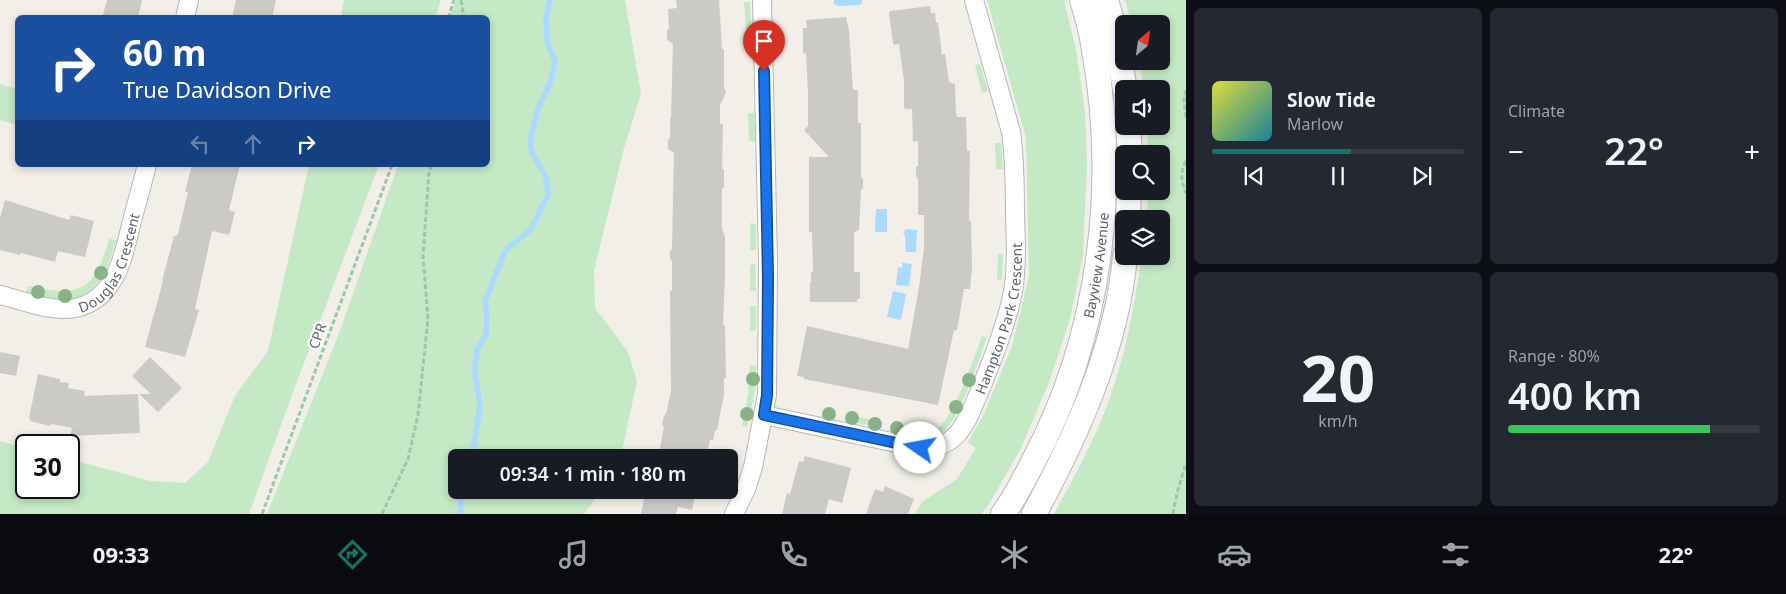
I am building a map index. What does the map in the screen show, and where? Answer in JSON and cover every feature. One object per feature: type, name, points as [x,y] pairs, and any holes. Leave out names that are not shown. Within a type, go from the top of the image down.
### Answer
[{"type":"main road","name":"Bayview Avenue","points":[[1003,514],[1013,500],[1040,450],[1057,414],[1072,373],[1090,308],[1099,260],[1103,210],[1103,142],[1099,82],[1094,50],[1082,0]]},
{"type":"main road","points":[[1106,0],[1113,24],[1123,80]]},
{"type":"main road","name":"Bayview Avenue","points":[[1034,514],[1062,464],[1098,377],[1116,313],[1124,265]]},
{"type":"street","points":[[186,15],[189,0]]},
{"type":"street","points":[[734,514],[746,489],[753,467],[767,395],[768,278],[762,0]]},
{"type":"street","name":"Hampton Park Crescent","points":[[764,415],[920,448],[931,448],[954,440],[967,420],[1003,332],[1013,290],[1016,258],[1014,153],[1011,132],[974,0]]},
{"type":"street","name":"Douglas Crescent","points":[[0,295],[56,309],[75,308],[92,302],[109,288],[121,264],[146,167]]},
{"type":"path","points":[[449,15],[454,0]]},
{"type":"path","points":[[461,0],[464,15]]},
{"type":"path","points":[[1186,90],[1184,101],[1186,117]]},
{"type":"path","points":[[1186,161],[1182,170],[1182,181],[1186,193]]},
{"type":"path","name":"CPR","points":[[262,514],[391,167]]},
{"type":"path","points":[[382,514],[408,459],[418,415],[428,318],[424,256],[429,173],[431,167]]},
{"type":"path","points":[[1173,514],[1186,463]]},
{"type":"green space","points":[[344,0],[441,0],[436,15],[341,15]]},
{"type":"green space","points":[[456,0],[625,0],[641,94],[624,148],[594,271],[595,308],[628,352],[637,381],[622,449],[448,449],[448,499],[595,499],[584,514],[267,514],[341,328],[397,167],[490,167],[490,15],[450,15]]},
{"type":"green space","points":[[987,0],[1064,0],[1076,50],[1085,111],[1087,165],[1083,255],[1070,319],[1048,385],[1020,450],[989,504],[981,514],[915,514],[922,502],[957,479],[976,448],[968,442],[984,414],[1012,346],[1029,276],[1026,138]]},
{"type":"green space","points":[[1125,0],[1186,0],[1186,514],[1054,514],[1089,448],[1110,397],[1121,364],[1140,265],[1170,265],[1170,210],[1147,210],[1148,200],[1170,200],[1170,145],[1148,145],[1147,135],[1170,135],[1170,80],[1142,80],[1141,70],[1170,70],[1170,15],[1129,15]]},
{"type":"green space","points":[[744,2],[750,2],[751,27],[746,28]]},
{"type":"green space","points":[[980,64],[988,91],[982,93],[975,65]]},
{"type":"green space","points":[[0,84],[15,88],[15,124],[0,120]]},
{"type":"green space","points":[[748,113],[755,113],[755,141],[749,141]]},
{"type":"green space","points":[[995,143],[1001,143],[1003,169],[996,169]]},
{"type":"green space","points":[[309,167],[378,167],[249,514],[0,514],[0,441],[15,445],[15,499],[80,499],[80,462],[151,481],[185,483],[208,462],[235,396],[268,351]]},
{"type":"green space","points":[[750,223],[756,224],[756,250],[750,250]]},
{"type":"green space","points":[[109,239],[116,240],[110,260],[101,278],[88,293],[79,298],[63,300],[26,293],[28,286],[61,291],[73,290],[83,286],[91,280],[98,270]]},
{"type":"green space","points":[[998,254],[1003,254],[1002,280],[997,279]]},
{"type":"green space","points":[[755,264],[756,291],[750,291],[750,265]]},
{"type":"green space","points":[[750,306],[756,306],[756,331],[750,331]]},
{"type":"green space","points":[[982,336],[987,338],[968,389],[955,416],[942,433],[936,436],[925,437],[915,435],[916,429],[934,430],[945,421],[964,384]]},
{"type":"green space","points":[[750,365],[756,365],[756,387],[747,427],[742,426],[748,395]]},
{"type":"green space","points":[[848,415],[878,421],[877,427],[847,421]]},
{"type":"water","points":[[834,0],[862,0],[862,3],[860,5],[838,6],[834,4]]},
{"type":"water","points":[[876,209],[887,209],[887,232],[875,232]]},
{"type":"water","points":[[906,229],[917,230],[916,252],[906,252],[905,235],[903,233]]},
{"type":"water","points":[[902,263],[912,264],[909,286],[896,285],[898,267],[902,268]]},
{"type":"water","points":[[893,291],[906,294],[901,320],[887,317]]},
{"type":"building","points":[[107,0],[142,0],[139,15],[103,15]]},
{"type":"building","points":[[236,0],[276,0],[273,15],[233,15]]},
{"type":"building","points":[[676,0],[719,0],[722,49],[724,49],[724,87],[726,93],[720,105],[720,124],[723,124],[722,169],[724,169],[724,188],[722,188],[722,229],[725,237],[725,276],[723,325],[725,325],[726,378],[724,378],[724,395],[717,430],[715,430],[713,440],[710,440],[708,449],[660,449],[664,427],[662,424],[671,391],[670,292],[672,290],[672,262],[670,251],[672,249],[674,153],[668,149],[668,140],[670,138],[673,44],[667,40],[667,31],[669,28],[668,9],[677,8]]},
{"type":"building","points":[[930,6],[931,13],[935,13],[936,23],[938,22],[942,55],[945,54],[949,82],[955,84],[956,114],[957,117],[966,117],[967,151],[970,151],[969,221],[971,221],[972,268],[970,289],[964,289],[957,330],[954,330],[938,405],[804,379],[804,377],[797,376],[807,326],[908,349],[924,248],[924,215],[918,215],[918,178],[916,176],[916,167],[918,166],[918,141],[913,142],[912,109],[905,109],[904,107],[904,81],[899,44],[894,45],[893,43],[889,14],[890,11]]},
{"type":"building","points":[[846,17],[849,30],[853,90],[858,90],[858,123],[861,123],[861,177],[863,179],[863,188],[861,190],[859,230],[854,232],[854,272],[860,272],[860,299],[857,299],[857,302],[810,302],[811,272],[813,272],[812,232],[809,232],[809,157],[829,157],[804,130],[808,126],[808,92],[806,54],[803,53],[803,28],[807,28],[806,20]]},
{"type":"building","points":[[191,167],[240,167],[229,210],[235,212],[229,235],[212,231],[195,309],[199,310],[185,357],[145,347],[174,236],[178,234],[188,192],[185,192]]},
{"type":"building","points":[[5,200],[69,220],[71,215],[94,221],[85,257],[58,251],[55,262],[21,253],[20,255],[0,250],[0,218]]},
{"type":"building","points":[[0,352],[20,356],[16,376],[0,373]]},
{"type":"building","points":[[150,357],[182,388],[158,412],[139,394],[151,394],[132,376]]},
{"type":"building","points":[[38,374],[60,379],[60,382],[69,383],[68,388],[85,391],[84,396],[138,394],[140,433],[80,436],[80,434],[70,434],[72,428],[52,424],[49,426],[30,421]]},
{"type":"building","points":[[805,456],[851,468],[842,503],[829,499],[825,514],[782,514],[787,493],[790,494],[799,461],[803,462]]},
{"type":"building","points":[[885,486],[914,499],[908,514],[866,514],[875,489],[883,492]]},
{"type":"building","points":[[644,499],[694,499],[692,510],[678,507],[676,514],[641,514]]},
{"type":"waterway","points":[[473,449],[480,405],[475,372],[477,350],[486,334],[487,316],[485,301],[505,251],[531,229],[548,195],[546,177],[532,153],[530,141],[538,108],[550,83],[555,62],[547,41],[546,17],[550,0]]},
{"type":"waterway","points":[[458,514],[461,510],[460,499]]},
{"type":"route","points":[[764,71],[768,278],[767,395],[764,415],[920,448]]}]
